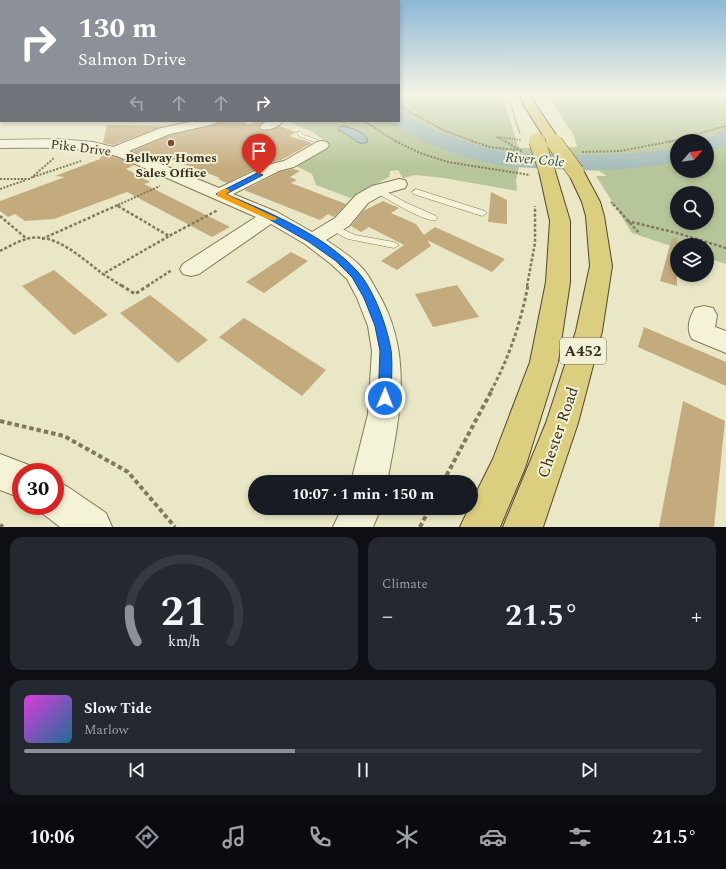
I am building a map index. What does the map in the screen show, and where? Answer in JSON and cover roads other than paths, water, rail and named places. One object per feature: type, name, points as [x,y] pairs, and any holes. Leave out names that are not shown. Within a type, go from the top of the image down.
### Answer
[{"type":"highway","name":"A452","points":[[480,527],[507,468],[544,362],[558,282],[560,221],[535,174],[537,141],[526,119]]},
{"type":"highway","name":"Chester Road","points":[[523,527],[562,423],[589,331],[601,266],[595,216],[591,202],[576,172],[539,119]]},
{"type":"street","points":[[115,151],[187,124],[210,126]]},
{"type":"street","name":"Pike Drive","points":[[0,144],[58,144],[93,146],[115,151],[144,161],[270,216],[312,240],[339,259],[356,275],[369,298],[381,326],[386,351],[384,414],[371,475]]},
{"type":"street","points":[[227,198],[272,168],[289,164],[324,145]]},
{"type":"street","points":[[312,240],[342,222],[362,199],[397,179],[416,192]]},
{"type":"street","points":[[191,269],[270,216]]},
{"type":"street","points":[[704,315],[701,332],[726,342]]},
{"type":"street","points":[[0,472],[12,477]]},
{"type":"street","points":[[64,507],[92,527]]},
{"type":"street","points":[[353,527],[359,515]]},
{"type":"lane","points":[[300,134],[324,145]]},
{"type":"lane","points":[[378,190],[402,204],[433,218]]},
{"type":"lane","points":[[416,192],[482,213]]},
{"type":"lane","points":[[334,228],[352,237],[394,246]]},
{"type":"water","points":[[344,126],[362,133],[368,142],[359,143],[338,130],[339,127]]},
{"type":"waterway","name":"River Cole","points":[[400,120],[426,134],[455,146],[501,158],[574,163],[603,163],[647,160],[670,156]]},
{"type":"waterway","name":"River Cole","points":[[714,142],[726,138]]},
{"type":"place","name":"Bellway Homes Sales Office","points":[[171,143]]}]
